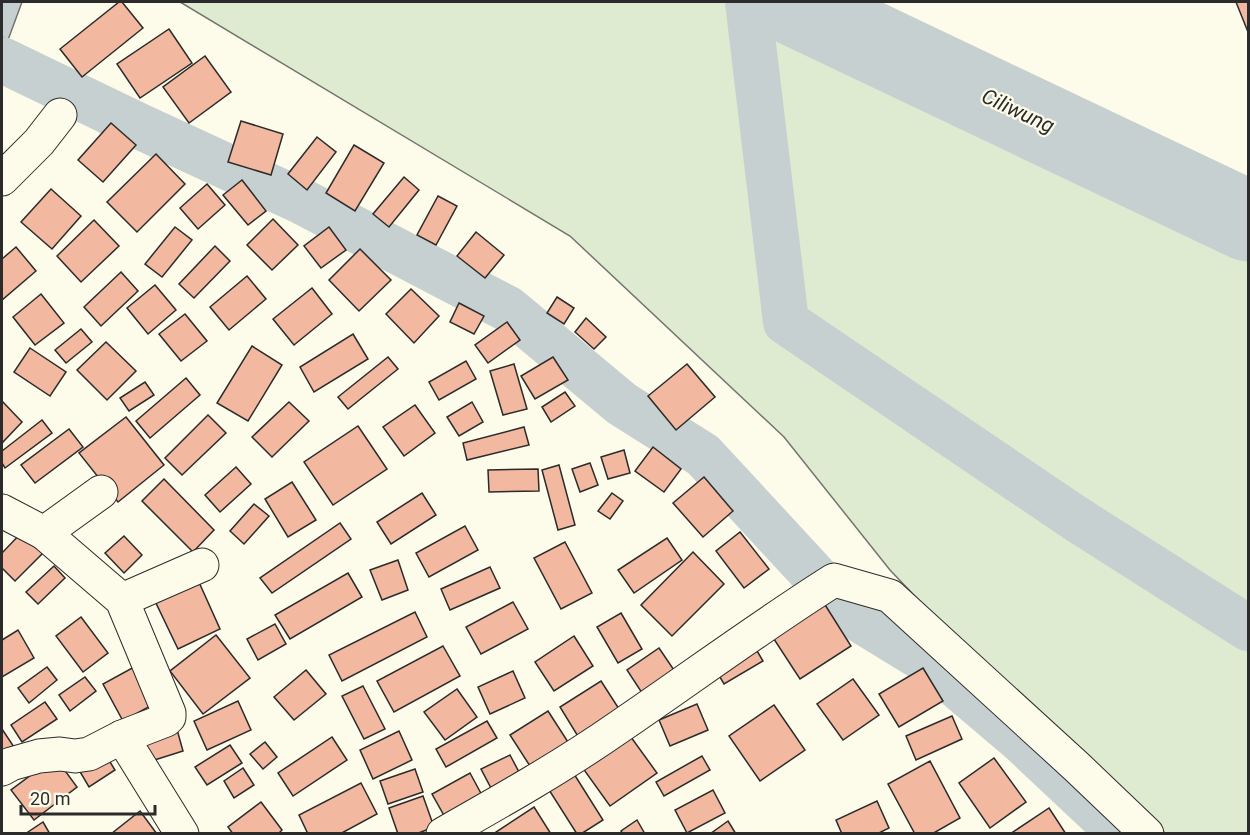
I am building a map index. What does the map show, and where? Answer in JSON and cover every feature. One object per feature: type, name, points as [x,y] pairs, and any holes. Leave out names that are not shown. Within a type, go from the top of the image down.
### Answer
[{"type":"street","points":[[2,179],[39,142],[60,115]]},
{"type":"street","points":[[44,533],[101,492]]},
{"type":"street","points":[[2,511],[44,533],[122,600],[169,713],[166,720],[122,737],[88,754],[39,756],[2,769]]},
{"type":"street","points":[[122,600],[202,565]]},
{"type":"street","points":[[443,834],[517,792],[618,728],[786,610],[834,580],[890,596],[1070,760],[1147,834]]},
{"type":"street","points":[[122,737],[182,834]]},
{"type":"green space","points":[[180,2],[787,2],[1248,221],[1248,833],[1165,833],[972,656],[890,570],[784,437],[570,236]]},
{"type":"shaded area","points":[[2,2],[22,2],[8,40],[2,37]]},
{"type":"building","points":[[119,2],[122,2],[143,28],[82,77],[60,49]]},
{"type":"building","points":[[1236,2],[1248,2],[1248,32]]},
{"type":"building","points":[[169,29],[192,63],[140,98],[117,64]]},
{"type":"building","points":[[205,56],[231,92],[189,123],[163,87]]},
{"type":"building","points":[[241,121],[283,134],[271,175],[228,162]]},
{"type":"building","points":[[111,123],[136,145],[103,182],[78,160]]},
{"type":"building","points":[[317,137],[336,152],[307,190],[288,174]]},
{"type":"building","points":[[354,145],[384,163],[355,211],[326,193]]},
{"type":"building","points":[[156,154],[185,184],[137,232],[107,202]]},
{"type":"building","points":[[404,177],[419,190],[389,227],[373,214]]},
{"type":"building","points":[[242,180],[266,211],[248,225],[223,195]]},
{"type":"building","points":[[207,184],[225,205],[198,229],[180,208]]},
{"type":"building","points":[[51,189],[81,216],[52,249],[21,222]]},
{"type":"building","points":[[438,196],[457,206],[436,245],[417,235]]},
{"type":"building","points":[[273,219],[298,245],[272,270],[247,245]]},
{"type":"building","points":[[94,220],[119,246],[81,282],[57,256]]},
{"type":"building","points":[[175,227],[192,240],[162,277],[145,264]]},
{"type":"building","points":[[329,227],[346,250],[321,268],[304,246]]},
{"type":"building","points":[[476,232],[504,255],[485,278],[457,256]]},
{"type":"building","points":[[215,246],[230,261],[194,298],[179,284]]},
{"type":"building","points":[[16,247],[36,271],[2,300],[2,259]]},
{"type":"building","points":[[360,249],[391,280],[359,311],[329,280]]},
{"type":"building","points":[[121,272],[138,291],[101,326],[84,307]]},
{"type":"building","points":[[247,276],[266,299],[229,330],[210,307]]},
{"type":"building","points":[[155,285],[176,310],[148,334],[127,308]]},
{"type":"building","points":[[312,288],[332,314],[294,345],[273,319]]},
{"type":"building","points":[[411,289],[439,316],[414,343],[386,314]]},
{"type":"building","points":[[41,294],[64,323],[35,345],[13,317]]},
{"type":"building","points":[[557,297],[574,308],[564,324],[547,313]]},
{"type":"building","points":[[459,303],[484,316],[474,334],[450,322]]},
{"type":"building","points":[[185,314],[207,341],[181,361],[159,334]]},
{"type":"building","points":[[586,318],[606,337],[594,349],[575,332]]},
{"type":"building","points":[[507,322],[520,340],[488,363],[475,345]]},
{"type":"building","points":[[81,329],[92,342],[66,363],[55,350]]},
{"type":"building","points":[[353,334],[368,359],[314,392],[300,367]]},
{"type":"building","points":[[106,342],[136,371],[107,400],[77,370]]},
{"type":"building","points":[[252,346],[282,365],[248,421],[217,403]]},
{"type":"building","points":[[30,348],[66,372],[50,396],[14,372]]},
{"type":"building","points":[[388,357],[398,369],[348,409],[338,397]]},
{"type":"building","points":[[553,357],[568,380],[535,399],[521,376]]},
{"type":"building","points":[[466,361],[476,379],[439,400],[429,382]]},
{"type":"building","points":[[514,364],[527,409],[503,415],[490,371]]},
{"type":"building","points":[[687,364],[715,397],[676,430],[648,396]]},
{"type":"building","points":[[186,378],[200,395],[150,438],[136,421]]},
{"type":"building","points":[[145,382],[154,395],[129,411],[120,398]]},
{"type":"building","points":[[565,392],[575,406],[551,422],[542,407]]},
{"type":"building","points":[[2,401],[22,422],[2,443]]},
{"type":"building","points":[[289,402],[309,421],[272,457],[252,437]]},
{"type":"building","points":[[472,402],[483,422],[459,436],[447,417]]},
{"type":"building","points":[[415,405],[435,433],[404,456],[383,427]]},
{"type":"building","points":[[208,415],[226,433],[182,475],[165,458]]},
{"type":"building","points":[[126,417],[164,465],[118,502],[79,453]]},
{"type":"building","points":[[42,420],[52,433],[5,468],[2,463],[2,451]]},
{"type":"building","points":[[358,426],[387,469],[333,505],[304,462]]},
{"type":"building","points":[[524,427],[529,445],[467,460],[463,443]]},
{"type":"building","points":[[69,429],[83,447],[35,483],[21,465]]},
{"type":"building","points":[[653,447],[681,469],[664,492],[635,471]]},
{"type":"building","points":[[624,450],[630,473],[608,479],[601,457]]},
{"type":"building","points":[[590,463],[598,485],[580,492],[572,469]]},
{"type":"building","points":[[559,465],[575,525],[558,530],[542,470]]},
{"type":"building","points":[[236,467],[251,484],[220,512],[205,495]]},
{"type":"building","points":[[538,469],[539,491],[489,492],[488,470]]},
{"type":"building","points":[[704,477],[733,511],[703,537],[673,503]]},
{"type":"building","points":[[164,479],[214,530],[193,552],[142,501]]},
{"type":"building","points":[[292,482],[316,520],[288,537],[265,499]]},
{"type":"building","points":[[422,493],[436,515],[391,544],[377,522]]},
{"type":"building","points":[[612,493],[623,501],[610,519],[598,511]]},
{"type":"building","points":[[254,504],[269,516],[244,544],[230,531]]},
{"type":"building","points":[[340,523],[351,539],[272,593],[260,578]]},
{"type":"building","points":[[465,526],[478,550],[429,577],[416,553]]},
{"type":"building","points":[[23,531],[44,552],[15,581],[2,568],[2,553]]},
{"type":"building","points":[[740,532],[769,569],[744,588],[716,551]]},
{"type":"building","points":[[124,536],[142,555],[124,573],[105,553]]},
{"type":"building","points":[[667,538],[682,560],[634,593],[618,570]]},
{"type":"building","points":[[565,542],[592,593],[561,609],[534,558]]},
{"type":"building","points":[[693,552],[724,584],[672,636],[641,605]]},
{"type":"building","points":[[398,560],[408,590],[382,600],[370,570]]},
{"type":"building","points":[[54,566],[65,578],[38,604],[26,592]]},
{"type":"building","points":[[490,567],[500,588],[450,610],[441,589]]},
{"type":"building","points":[[348,573],[362,597],[290,639],[275,615]]},
{"type":"building","points":[[198,580],[220,629],[178,649],[155,601]]},
{"type":"building","points":[[822,600],[851,646],[800,679],[770,633]]},
{"type":"building","points":[[513,602],[528,629],[481,654],[466,627]]},
{"type":"building","points":[[415,612],[427,637],[342,681],[329,655]]},
{"type":"building","points":[[621,613],[642,649],[618,663],[597,627]]},
{"type":"building","points":[[81,617],[108,653],[83,672],[56,636]]},
{"type":"building","points":[[275,624],[286,644],[258,660],[247,639]]},
{"type":"building","points":[[18,630],[34,658],[2,677],[2,640]]},
{"type":"building","points":[[216,635],[250,678],[203,714],[170,671]]},
{"type":"building","points":[[574,636],[593,666],[554,691],[535,662]]},
{"type":"building","points":[[753,644],[763,661],[724,684],[714,667]]},
{"type":"building","points":[[443,646],[460,676],[394,712],[377,681]]},
{"type":"building","points":[[659,648],[676,673],[644,696],[627,670]]},
{"type":"building","points":[[47,667],[57,680],[29,703],[18,688]]},
{"type":"building","points":[[134,667],[154,704],[123,721],[103,684]]},
{"type":"building","points":[[923,668],[943,701],[899,727],[879,694]]},
{"type":"building","points":[[306,670],[326,694],[294,720],[274,697]]},
{"type":"building","points":[[513,671],[525,698],[490,714],[478,687]]},
{"type":"building","points":[[85,677],[96,691],[70,711],[59,695]]},
{"type":"building","points":[[853,679],[879,715],[843,740],[817,704]]},
{"type":"building","points":[[601,681],[621,712],[579,738],[560,707]]},
{"type":"building","points":[[363,686],[385,729],[364,739],[342,696]]},
{"type":"building","points":[[457,689],[477,717],[445,740],[424,712]]},
{"type":"building","points":[[238,701],[251,730],[207,750],[194,721]]},
{"type":"building","points":[[45,702],[57,719],[22,742],[11,725]]},
{"type":"building","points":[[697,704],[708,730],[670,746],[659,720]]},
{"type":"building","points":[[774,705],[805,750],[760,781],[729,736]]},
{"type":"building","points":[[548,711],[568,742],[530,766],[510,735]]},
{"type":"building","points":[[952,716],[962,739],[916,760],[906,736]]},
{"type":"building","points":[[487,721],[497,738],[446,767],[436,749]]},
{"type":"building","points":[[176,726],[183,751],[145,763],[138,737]]},
{"type":"building","points":[[2,729],[14,747],[2,755]]},
{"type":"building","points":[[399,731],[412,760],[373,779],[360,750]]},
{"type":"building","points":[[628,733],[657,773],[610,806],[582,767]]},
{"type":"building","points":[[332,737],[347,760],[293,796],[278,773]]},
{"type":"building","points":[[265,742],[277,757],[263,769],[250,754]]},
{"type":"building","points":[[230,745],[242,763],[207,785],[195,767]]},
{"type":"building","points":[[102,749],[115,770],[89,787],[76,765]]},
{"type":"building","points":[[510,755],[520,774],[491,788],[481,769]]},
{"type":"building","points":[[702,756],[710,770],[664,796],[656,782]]},
{"type":"building","points":[[55,757],[77,787],[34,820],[11,790]]},
{"type":"building","points":[[994,758],[1026,802],[990,828],[959,783]]},
{"type":"building","points":[[930,761],[960,818],[932,834],[915,834],[888,784]]},
{"type":"building","points":[[569,766],[603,820],[581,834],[577,834],[544,782]]},
{"type":"building","points":[[243,768],[254,785],[234,798],[224,781]]},
{"type":"building","points":[[415,769],[423,792],[388,804],[380,781]]},
{"type":"building","points":[[470,773],[484,799],[446,819],[432,794]]},
{"type":"building","points":[[361,783],[377,814],[340,834],[308,834],[299,815]]},
{"type":"building","points":[[713,790],[725,813],[687,833],[675,810]]},
{"type":"building","points":[[423,796],[434,827],[416,834],[398,834],[389,808]]},
{"type":"building","points":[[877,801],[889,828],[877,834],[842,834],[836,820]]},
{"type":"building","points":[[261,802],[282,830],[278,834],[233,834],[228,827]]},
{"type":"building","points":[[534,807],[551,834],[497,834],[496,832]]},
{"type":"building","points":[[1049,808],[1066,834],[1010,834]]},
{"type":"building","points":[[140,811],[157,834],[111,834]]},
{"type":"building","points":[[637,820],[645,834],[623,834],[621,831]]},
{"type":"building","points":[[728,821],[736,834],[710,834]]},
{"type":"building","points":[[43,822],[50,834],[25,834]]},
{"type":"waterway","points":[[748,2],[786,322],[1075,518],[1248,628]]},
{"type":"waterway","name":"Ciliwung","points":[[787,2],[1248,221]]},
{"type":"waterway","points":[[2,60],[303,202],[508,309],[622,404],[703,455],[849,613],[929,662],[1022,741],[1121,834]]}]
